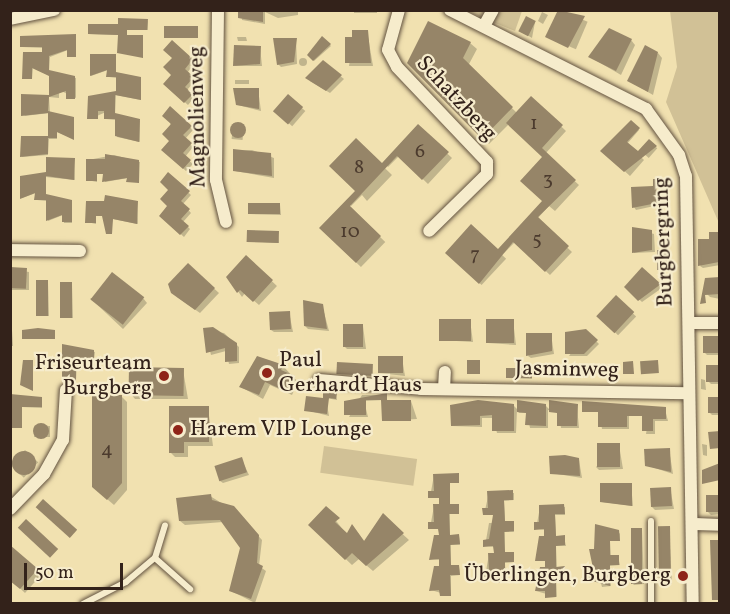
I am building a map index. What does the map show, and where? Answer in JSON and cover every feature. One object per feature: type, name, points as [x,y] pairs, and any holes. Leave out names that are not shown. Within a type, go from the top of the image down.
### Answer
[{"type":"street","points":[[10,19],[54,10]]},
{"type":"street","name":"Magnolienweg","points":[[218,10],[216,180],[226,222]]},
{"type":"street","name":"Schatzberg","points":[[399,10],[388,50],[397,67],[487,162],[487,174],[429,231]]},
{"type":"street","name":"Burgbergring","points":[[450,10],[646,109],[664,131],[686,176],[688,393],[695,524],[693,603]]},
{"type":"street","points":[[484,26],[493,10]]},
{"type":"street","points":[[10,250],[80,251]]},
{"type":"street","points":[[688,323],[720,323]]},
{"type":"street","points":[[444,372],[444,389]]},
{"type":"street","name":"Jasminweg","points":[[319,380],[444,389],[688,393]]},
{"type":"street","points":[[10,509],[44,474],[63,441],[66,390]]},
{"type":"street","points":[[695,524],[720,525]]},
{"type":"lane","points":[[651,521],[651,603]]},
{"type":"lane","points":[[83,603],[126,582],[155,558],[165,526]]},
{"type":"lane","points":[[155,558],[190,589]]},
{"type":"shaded area","points":[[466,11],[522,11],[515,31]]},
{"type":"shaded area","points":[[670,11],[719,11],[719,223],[666,102],[677,67]]},
{"type":"shaded area","points":[[324,446],[417,459],[413,486],[320,473]]},
{"type":"building","points":[[238,10],[263,10],[263,22],[238,18]]},
{"type":"building","points":[[558,10],[585,16],[568,48],[545,37]]},
{"type":"building","points":[[526,16],[536,21],[528,36],[518,31]]},
{"type":"building","points":[[118,18],[148,19],[147,30],[127,30],[127,35],[143,35],[143,58],[117,53],[118,35],[88,34],[88,24],[118,24]]},
{"type":"building","points":[[428,21],[471,42],[463,58],[513,107],[482,139],[407,63]]},
{"type":"building","points":[[164,26],[198,26],[198,38],[164,38]]},
{"type":"building","points":[[609,28],[632,39],[616,71],[588,57]]},
{"type":"building","points":[[352,30],[368,30],[371,63],[345,63],[345,37],[352,37]]},
{"type":"building","points":[[76,34],[76,57],[67,57],[67,50],[49,56],[49,70],[75,76],[75,99],[66,99],[66,91],[49,97],[48,111],[74,117],[74,140],[57,132],[57,138],[48,138],[48,154],[20,157],[21,136],[48,136],[48,113],[21,116],[21,94],[49,95],[49,76],[32,68],[32,79],[22,79],[23,52],[42,52],[42,47],[20,47],[20,36]]},
{"type":"building","points":[[322,36],[331,44],[313,61],[307,55]]},
{"type":"building","points":[[273,38],[297,38],[294,62],[277,65]]},
{"type":"building","points":[[172,40],[193,59],[185,69],[194,77],[185,87],[193,94],[184,103],[163,84],[171,75],[163,67],[172,58],[163,50]]},
{"type":"building","points":[[234,45],[261,46],[260,64],[233,66]]},
{"type":"building","points":[[645,45],[658,52],[648,92],[627,81]]},
{"type":"building","points":[[90,54],[116,54],[116,72],[141,77],[141,100],[115,95],[115,113],[140,119],[139,142],[115,136],[115,119],[104,119],[104,111],[98,111],[98,119],[87,119],[88,96],[116,91],[116,77],[106,77],[107,70],[90,76]]},
{"type":"building","points":[[323,60],[342,75],[326,91],[305,78]]},
{"type":"building","points":[[233,88],[259,88],[259,109],[236,105]]},
{"type":"building","points":[[288,94],[303,107],[288,124],[273,111]]},
{"type":"building","points":[[531,96],[563,125],[542,148],[576,180],[538,217],[569,246],[545,272],[513,242],[479,284],[445,253],[471,224],[498,249],[542,201],[520,181],[542,157],[506,123]]},
{"type":"building","points":[[170,106],[192,126],[183,135],[192,143],[183,153],[191,160],[183,169],[161,150],[169,141],[162,134],[171,124],[162,116]]},
{"type":"building","points":[[631,120],[640,128],[627,142],[638,151],[649,139],[657,146],[624,172],[600,151]]},
{"type":"building","points":[[238,122],[244,124],[246,130],[244,136],[238,138],[232,136],[230,130],[232,124]]},
{"type":"building","points":[[418,124],[449,152],[422,180],[397,156],[350,206],[381,236],[356,263],[319,228],[355,191],[329,166],[356,138],[382,163]]},
{"type":"building","points":[[233,149],[271,153],[272,176],[233,171]]},
{"type":"building","points":[[105,154],[139,160],[139,183],[126,182],[127,178],[102,182],[103,174],[97,174],[97,181],[86,181],[86,159],[105,159]]},
{"type":"building","points":[[46,157],[75,158],[74,180],[46,176],[46,194],[72,200],[72,222],[62,222],[62,215],[46,221],[46,200],[34,200],[35,193],[20,199],[20,176],[46,172]]},
{"type":"building","points":[[168,172],[190,191],[181,201],[190,209],[181,219],[189,226],[180,235],[159,216],[167,206],[160,199],[168,190],[160,182]]},
{"type":"building","points":[[653,179],[665,179],[665,185],[656,185],[657,203],[632,208],[631,187],[653,186]]},
{"type":"building","points":[[105,195],[138,201],[137,224],[113,219],[112,234],[106,234],[102,216],[96,216],[96,223],[85,223],[86,201],[104,201]]},
{"type":"building","points":[[248,203],[280,203],[280,214],[248,214]]},
{"type":"building","points":[[632,227],[652,230],[652,250],[632,253]]},
{"type":"building","points":[[247,230],[279,231],[279,243],[247,242]]},
{"type":"building","points":[[709,232],[720,232],[719,262],[698,266],[698,239],[709,239]]},
{"type":"building","points":[[657,250],[668,250],[668,270],[657,270]]},
{"type":"building","points":[[246,255],[273,280],[253,302],[240,290],[237,293],[226,277]]},
{"type":"building","points":[[188,263],[215,288],[195,310],[171,293],[168,284]]},
{"type":"building","points":[[10,267],[27,268],[26,289],[10,288]]},
{"type":"building","points":[[642,267],[661,284],[638,301],[624,287]]},
{"type":"building","points":[[112,272],[144,297],[123,325],[90,300]]},
{"type":"building","points":[[720,277],[720,294],[705,295],[706,303],[700,304],[705,278]]},
{"type":"building","points":[[36,280],[48,280],[48,316],[36,316]]},
{"type":"building","points":[[60,282],[72,282],[72,318],[60,318]]},
{"type":"building","points":[[616,295],[634,312],[615,333],[596,316]]},
{"type":"building","points":[[303,300],[323,304],[327,329],[304,326]]},
{"type":"building","points":[[290,311],[291,329],[270,330],[269,312]]},
{"type":"building","points":[[439,319],[471,319],[471,341],[439,341]]},
{"type":"building","points":[[486,319],[514,319],[514,343],[486,343]]},
{"type":"building","points":[[343,324],[363,324],[363,347],[343,347]]},
{"type":"building","points":[[213,327],[237,343],[237,361],[225,362],[225,348],[206,353],[203,328]]},
{"type":"building","points":[[38,328],[55,330],[55,339],[22,339],[22,330]]},
{"type":"building","points":[[586,329],[598,340],[584,354],[565,354],[565,332]]},
{"type":"building","points":[[526,333],[552,333],[552,351],[526,356]]},
{"type":"building","points":[[703,336],[720,336],[720,353],[703,353]]},
{"type":"building","points":[[62,344],[94,350],[94,360],[76,360],[76,381],[62,381]]},
{"type":"building","name":"Paul Gerhardt Haus","points":[[257,356],[284,365],[281,370],[295,376],[288,392],[265,382],[259,395],[239,387]]},
{"type":"building","points":[[378,356],[403,356],[403,373],[378,373]]},
{"type":"building","points":[[23,360],[33,360],[33,391],[20,385]]},
{"type":"building","points":[[467,360],[480,360],[480,374],[467,374]]},
{"type":"building","points":[[658,360],[659,373],[641,374],[640,361]]},
{"type":"building","points":[[633,361],[634,374],[623,374],[623,362]]},
{"type":"building","points":[[337,362],[373,364],[372,376],[336,374]]},
{"type":"building","points":[[706,365],[720,365],[720,382],[706,382]]},
{"type":"building","points":[[129,367],[184,368],[184,396],[129,395]]},
{"type":"building","points":[[506,368],[532,368],[532,378],[506,378]]},
{"type":"building","points":[[323,391],[337,393],[336,399],[329,398],[327,414],[304,411],[306,396],[323,398]]},
{"type":"building","points":[[387,393],[387,400],[411,400],[411,421],[382,421],[381,400],[366,400],[366,415],[344,415],[344,401]]},
{"type":"building","points":[[10,394],[42,397],[42,407],[22,407],[22,428],[10,428]]},
{"type":"building","points":[[92,395],[122,395],[122,483],[107,500],[92,487]]},
{"type":"building","points":[[708,397],[720,397],[720,413],[708,413]]},
{"type":"building","points":[[478,400],[514,404],[514,431],[492,431],[492,415],[480,416],[480,425],[451,426],[450,405]]},
{"type":"building","points":[[517,400],[546,404],[546,426],[525,425],[526,413],[517,412]]},
{"type":"building","points":[[549,400],[578,404],[577,426],[557,426],[557,413],[549,412]]},
{"type":"building","points":[[582,401],[666,407],[666,419],[653,419],[653,431],[642,431],[642,416],[627,416],[627,427],[598,427],[598,412],[582,412]]},
{"type":"building","points":[[169,406],[209,406],[209,442],[184,442],[184,453],[169,453]]},
{"type":"building","points":[[38,423],[44,423],[49,431],[47,437],[38,439],[33,434],[33,428]]},
{"type":"building","points":[[720,431],[720,448],[710,449],[708,432]]},
{"type":"building","points":[[597,443],[620,443],[620,467],[597,467]]},
{"type":"building","points":[[670,448],[671,472],[645,466],[644,449]]},
{"type":"building","points":[[24,451],[32,455],[36,463],[32,471],[24,475],[16,471],[12,463],[16,455]]},
{"type":"building","points":[[565,455],[579,458],[580,476],[550,474],[549,456]]},
{"type":"building","points":[[242,457],[247,472],[219,481],[214,466]]},
{"type":"building","points":[[720,463],[720,480],[702,484],[702,470]]},
{"type":"building","points":[[459,473],[459,483],[450,483],[450,504],[459,504],[459,514],[449,514],[450,535],[459,534],[460,544],[450,545],[451,565],[459,565],[460,575],[450,575],[451,596],[440,596],[439,590],[429,591],[434,566],[439,566],[439,559],[429,560],[434,535],[439,535],[438,529],[428,529],[428,522],[434,522],[433,504],[439,504],[439,498],[428,498],[428,491],[434,491],[433,474]]},
{"type":"building","points":[[600,483],[632,483],[632,506],[600,502]]},
{"type":"building","points":[[671,487],[672,506],[651,507],[650,488]]},
{"type":"building","points":[[513,490],[513,500],[504,500],[505,521],[514,521],[514,531],[504,532],[505,552],[514,552],[514,562],[505,562],[505,583],[494,583],[494,577],[483,577],[483,570],[489,570],[488,553],[494,553],[493,546],[483,547],[483,540],[489,539],[493,515],[483,515],[482,508],[488,508],[487,491]]},
{"type":"building","points":[[211,494],[212,500],[234,506],[259,535],[257,563],[263,566],[251,599],[229,591],[240,548],[220,520],[179,521],[176,498]]},
{"type":"building","points":[[706,495],[720,495],[720,512],[706,512]]},
{"type":"building","points":[[43,499],[77,530],[70,538],[36,507]]},
{"type":"building","points":[[564,504],[565,514],[555,514],[556,536],[565,535],[565,545],[556,546],[556,567],[565,566],[565,576],[556,576],[556,597],[545,598],[545,591],[535,591],[540,567],[545,567],[545,561],[535,561],[539,536],[544,536],[544,529],[534,530],[534,522],[539,522],[539,505]]},
{"type":"building","points":[[326,506],[340,518],[335,522],[347,533],[352,524],[364,541],[383,513],[404,533],[366,566],[352,553],[345,560],[308,525]]},
{"type":"building","points":[[26,519],[58,549],[50,558],[18,528]]},
{"type":"building","points":[[595,524],[619,530],[620,541],[610,541],[610,555],[619,555],[619,565],[610,565],[610,586],[589,580],[588,573],[594,573],[589,549],[594,549]]},
{"type":"building","points":[[658,526],[670,526],[671,583],[659,583]]},
{"type":"building","points":[[631,528],[642,528],[642,584],[631,584]]},
{"type":"building","points":[[710,540],[720,540],[720,600],[712,600]]},
{"type":"building","points":[[10,545],[38,569],[20,589],[10,581]]},
{"type":"place","name":"Paul Gerhardt Haus","points":[[267,373]]},
{"type":"place","name":"Friseurteam Burgberg","points":[[164,376]]},
{"type":"place","name":"Harem VIP Lounge","points":[[178,430]]},
{"type":"place","name":"Überlingen, Burgberg","points":[[683,576]]}]
